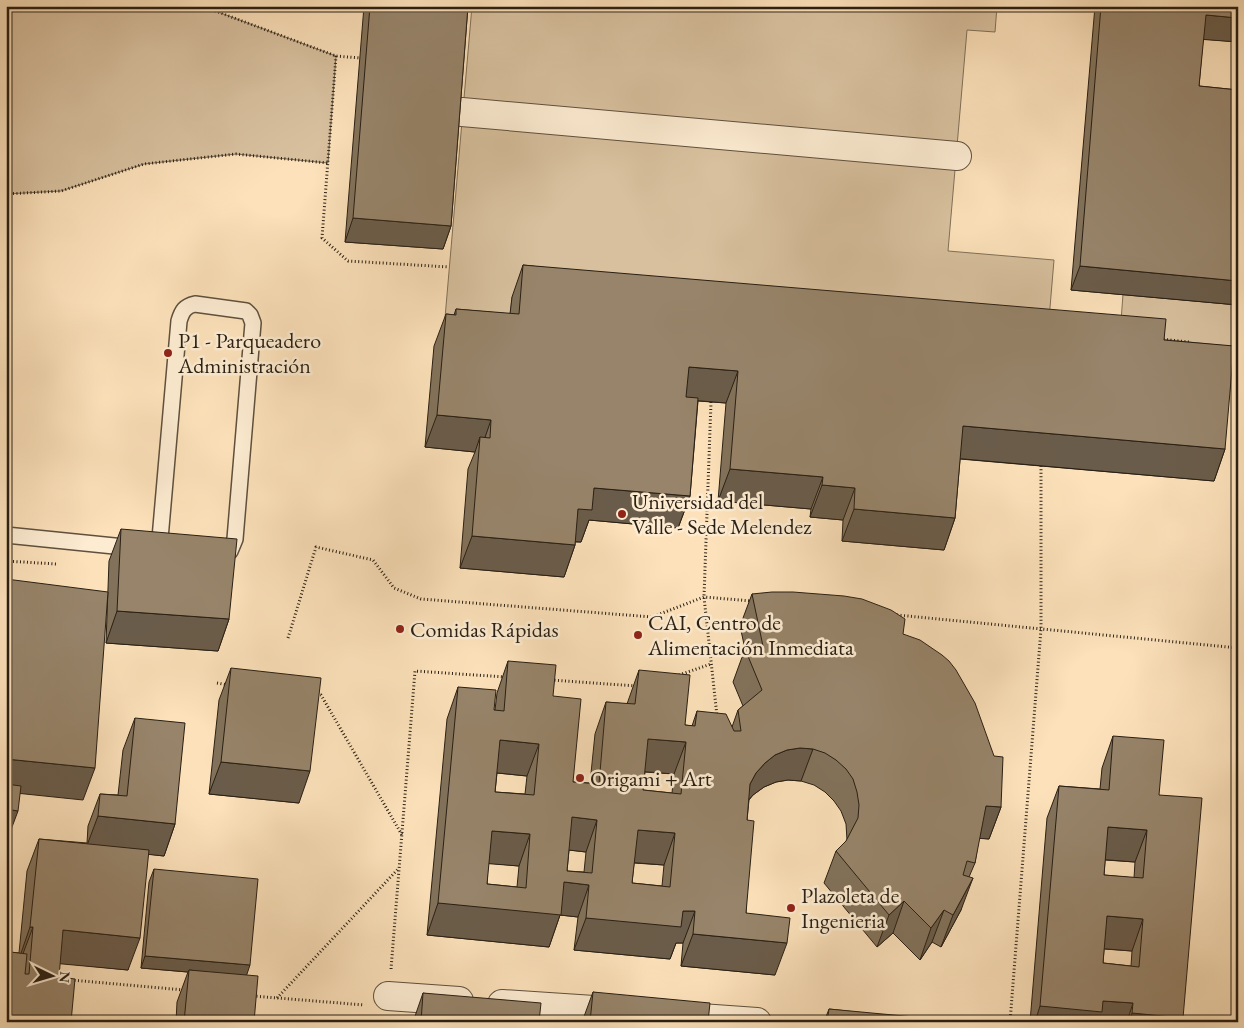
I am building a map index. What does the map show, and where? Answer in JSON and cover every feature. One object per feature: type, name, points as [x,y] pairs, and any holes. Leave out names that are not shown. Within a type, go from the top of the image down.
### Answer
[{"type":"street","points":[[462,112],[957,156]]},
{"type":"street","points":[[388,996],[757,1022]]},
{"type":"lane","points":[[159,550],[179,321],[181,313],[188,306],[195,304],[246,311],[253,323],[235,539],[230,551],[224,555],[206,555]]},
{"type":"lane","points":[[6,535],[178,552]]},
{"type":"path","points":[[202,6],[336,56],[360,58]]},
{"type":"path","points":[[336,56],[322,238],[348,261],[449,267]]},
{"type":"path","points":[[6,194],[61,191],[144,164],[236,154],[328,163]]},
{"type":"path","points":[[1159,339],[1198,343]]},
{"type":"path","points":[[710,402],[704,597],[717,718]]},
{"type":"path","points":[[1010,1022],[1041,629],[1041,466]]},
{"type":"path","points":[[288,638],[316,547],[373,560],[394,588],[421,599],[652,617],[704,597],[754,602]]},
{"type":"path","points":[[892,615],[1238,648]]},
{"type":"path","points":[[674,676],[711,664]]},
{"type":"path","points":[[248,995],[387,1007],[415,671],[511,677]]},
{"type":"path","points":[[550,680],[645,686]]},
{"type":"path","points":[[217,683],[236,685]]},
{"type":"path","points":[[312,694],[321,695],[402,836]]},
{"type":"path","points":[[277,998],[400,868]]},
{"type":"path","points":[[70,980],[189,990]]},
{"type":"shaded area","points":[[6,6],[202,6],[336,56],[328,163],[236,154],[144,164],[61,191],[6,194]]},
{"type":"shaded area","points":[[472,6],[997,6],[995,32],[967,30],[948,251],[1054,260],[1047,343],[512,297],[507,346],[443,341]]},
{"type":"shaded area","points":[[1123,294],[1238,305],[1238,347],[1120,335]]},
{"type":"building","points":[[370,6],[468,6],[451,226],[353,218]]},
{"type":"building","points":[[1101,6],[1238,6],[1238,18],[1206,15],[1199,86],[1238,90],[1238,281],[1080,266]]},
{"type":"building","points":[[523,265],[1166,319],[1164,340],[1234,346],[1225,449],[963,426],[955,518],[854,509],[855,488],[822,485],[823,477],[730,469],[738,371],[689,367],[686,397],[698,398],[690,496],[594,488],[592,510],[578,509],[575,545],[472,536],[480,437],[490,438],[491,420],[437,415],[446,314],[456,315],[456,309],[519,314]]},
{"type":"building","points":[[121,529],[237,539],[229,619],[117,611]]},
{"type":"building","points":[[6,579],[108,592],[95,768],[6,759]]},
{"type":"building","points":[[793,592],[862,599],[891,610],[905,619],[903,634],[920,640],[942,655],[956,670],[975,703],[994,756],[1003,757],[1001,807],[986,806],[975,863],[967,861],[963,875],[973,878],[953,915],[944,910],[931,928],[904,901],[889,915],[836,851],[846,841],[858,818],[859,805],[853,779],[846,769],[825,753],[813,749],[800,748],[787,750],[775,755],[756,773],[750,784],[747,820],[754,821],[746,913],[790,918],[787,943],[693,934],[695,911],[683,911],[681,927],[586,918],[589,885],[564,882],[561,915],[438,903],[458,687],[496,690],[494,710],[504,711],[508,661],[556,665],[553,696],[581,699],[573,782],[599,784],[606,702],[635,704],[639,670],[690,675],[685,725],[695,726],[697,711],[726,714],[734,731],[741,731],[738,710],[762,690],[745,649],[763,646],[752,594]],"holes":[[[648,739],[686,742],[681,794],[643,790]],[[500,740],[539,744],[534,795],[495,792]],[[572,817],[597,820],[592,873],[567,871]],[[638,830],[675,833],[670,887],[632,883]],[[492,831],[530,834],[526,888],[487,884]]]},
{"type":"building","points":[[231,668],[321,678],[310,771],[221,762]]},
{"type":"building","points":[[135,718],[185,723],[175,824],[98,816],[100,794],[127,796]]},
{"type":"building","points":[[1113,736],[1164,740],[1159,795],[1202,798],[1183,1018],[1132,1013],[1133,1003],[1103,1001],[1102,1012],[1040,1006],[1059,786],[1109,790]],"holes":[[[1108,827],[1147,830],[1143,878],[1104,875]],[[1107,916],[1143,919],[1139,967],[1103,963]]]},
{"type":"building","points":[[6,784],[21,786],[18,811],[6,809]]},
{"type":"building","points":[[39,839],[149,850],[140,938],[63,930],[59,977],[75,979],[71,1022],[6,1022],[6,972],[9,972],[10,952],[27,954],[25,974],[29,974],[33,927],[30,927]]},
{"type":"building","points":[[154,869],[258,879],[250,965],[145,956]]},
{"type":"building","points":[[189,970],[258,976],[254,1022],[184,1022]]},
{"type":"building","points":[[593,992],[710,1003],[708,1022],[590,1022]]},
{"type":"building","points":[[423,993],[541,1003],[539,1022],[421,1022]]},
{"type":"building","points":[[829,1009],[947,1020],[947,1022],[827,1022]]},
{"type":"place","name":"P1 - Parqueadero Administración","points":[[168,353]]},
{"type":"place","name":"Universidad del Valle - Sede Melendez","points":[[622,514]]},
{"type":"place","name":"Comidas Rápidas","points":[[400,629]]},
{"type":"place","name":"CAI, Centro de Alimentación Inmediata","points":[[638,635]]},
{"type":"place","name":"Origami + Art","points":[[580,778]]},
{"type":"place","name":"Plazoleta de Ingenieria","points":[[791,908]]}]
